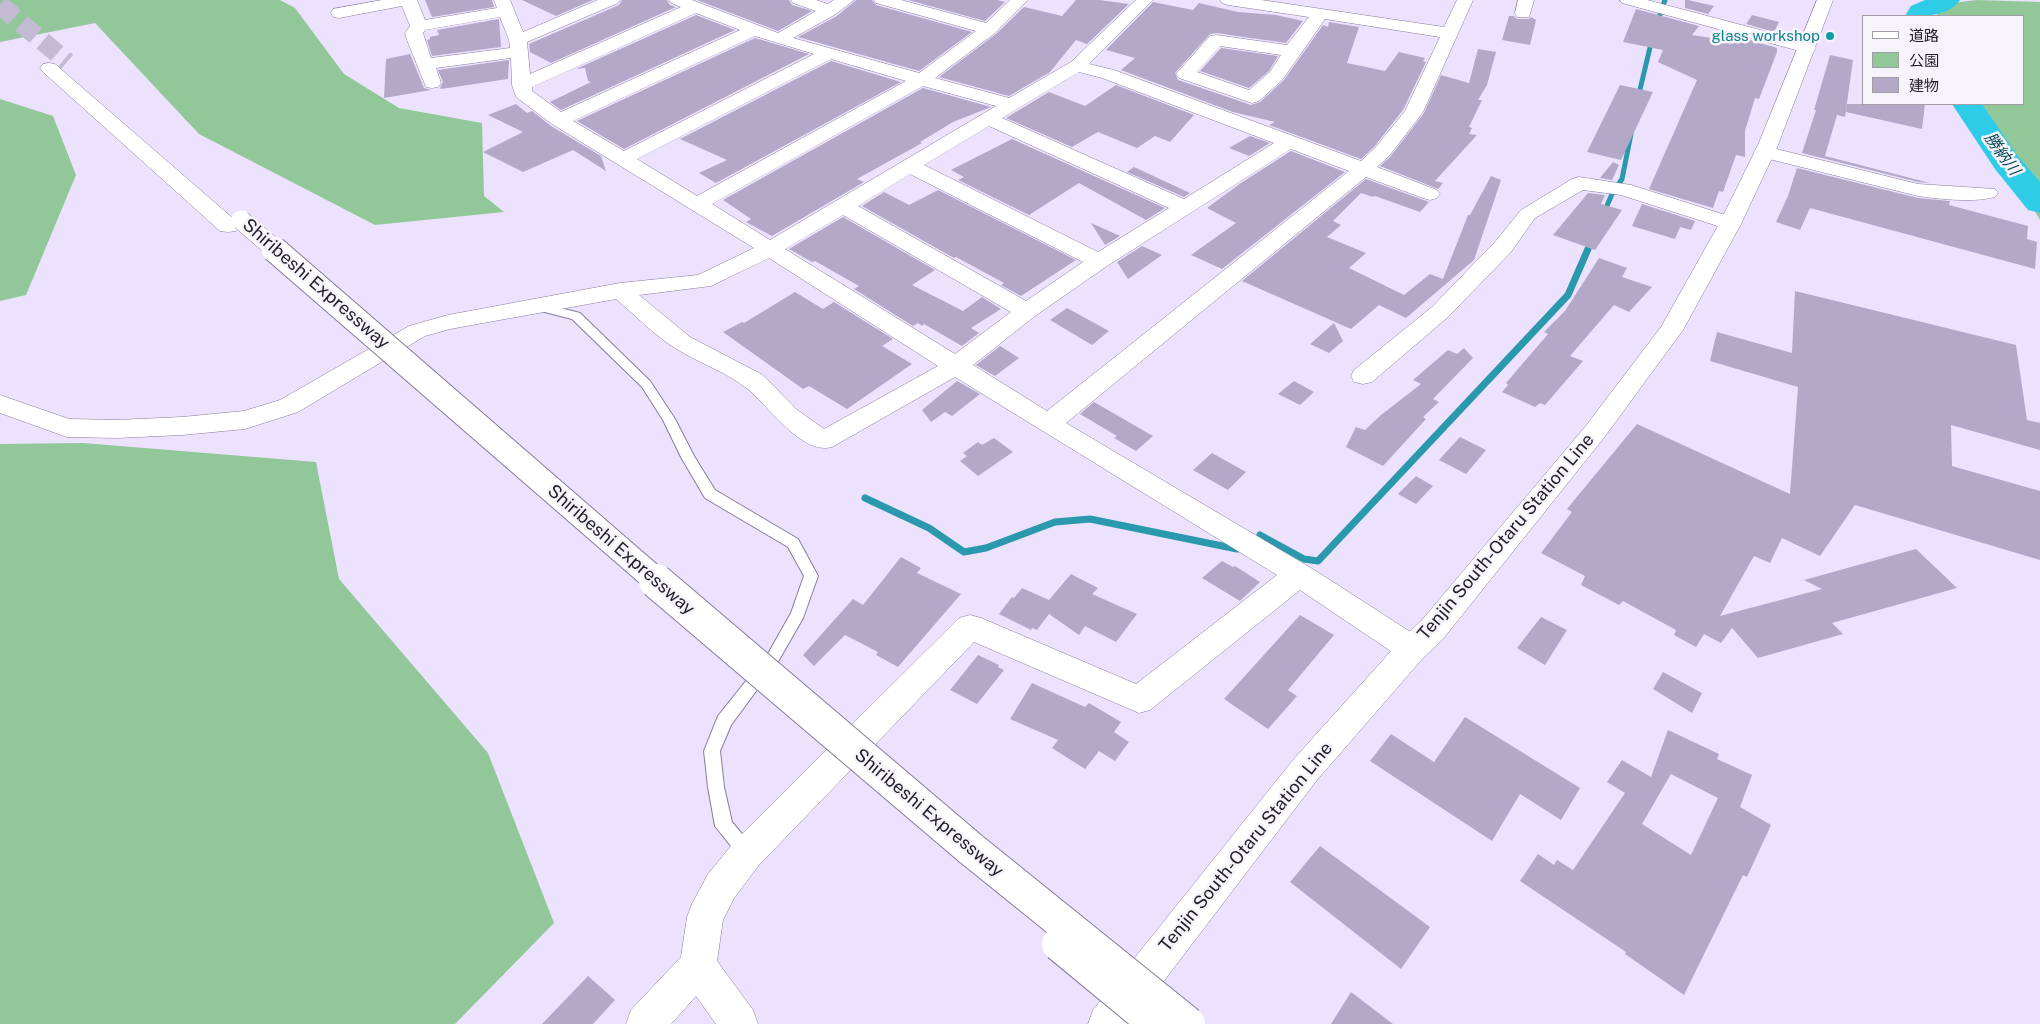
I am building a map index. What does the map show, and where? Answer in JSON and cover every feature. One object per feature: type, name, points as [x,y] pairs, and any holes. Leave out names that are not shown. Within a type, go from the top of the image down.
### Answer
[{"type":"main road","points":[[339,13],[408,0],[419,26]]},
{"type":"main road","points":[[426,64],[518,46],[612,0]]},
{"type":"main road","points":[[676,0],[779,39],[1012,105]]},
{"type":"main road","points":[[799,0],[830,10]]},
{"type":"main road","points":[[779,39],[846,0]]},
{"type":"main road","points":[[882,0],[989,29]]},
{"type":"main road","points":[[697,204],[922,79],[989,29],[1020,0]]},
{"type":"main road","points":[[0,404],[67,428],[117,429],[182,426],[245,420],[290,406],[417,331],[448,322],[620,290],[703,281],[770,248],[1077,66],[1145,0]]},
{"type":"main road","points":[[1228,0],[1450,33]]},
{"type":"main road","points":[[1048,424],[1363,170],[1382,152],[1414,112],[1465,0]]},
{"type":"main road","points":[[1628,0],[1807,48]]},
{"type":"main road","name":"Tenjin South-Otaru Station Line","points":[[1107,1024],[1305,770],[1412,649],[1432,630],[1594,433],[1671,330],[1730,224],[1764,152],[1825,0]]},
{"type":"main road","points":[[432,83],[426,64],[417,48],[414,33],[419,26],[504,6],[518,46],[523,93],[559,120],[770,248],[1048,424],[1298,575],[1412,649]]},
{"type":"main road","points":[[521,85],[695,7]]},
{"type":"main road","points":[[1292,51],[1216,40],[1185,74],[1252,97],[1277,76],[1292,51],[1320,14]]},
{"type":"main road","points":[[559,120],[754,30]]},
{"type":"main road","points":[[623,159],[830,53]]},
{"type":"main road","name":"Shiribeshi Expressway","points":[[58,65],[683,624],[951,856],[1156,1024]]},
{"type":"main road","points":[[1077,66],[1108,74],[1430,194]]},
{"type":"main road","points":[[988,119],[1185,207]]},
{"type":"main road","points":[[620,290],[682,342],[754,381],[787,416],[823,441],[956,366],[1027,311],[1099,261],[1289,142]]},
{"type":"main road","points":[[1764,152],[1918,190],[1944,193],[1988,193]]},
{"type":"main road","points":[[908,165],[1099,261]]},
{"type":"main road","points":[[1363,376],[1440,312],[1503,247],[1528,214],[1579,183],[1624,189],[1730,224]]},
{"type":"main road","points":[[843,206],[1027,311]]},
{"type":"main road","name":"Shiribeshi Expressway","points":[[235,223],[971,849],[1188,1024]]},
{"type":"main road","points":[[645,1024],[698,966],[705,917],[721,886],[747,853],[970,627],[1140,700],[1298,575]]},
{"type":"main road","points":[[698,966],[739,1024]]},
{"type":"lane","points":[[536,305],[576,316],[646,384],[669,419],[688,457],[710,494],[793,543],[812,576],[798,614],[784,639],[774,656],[724,721],[712,752],[716,787],[724,826],[747,853]]},
{"type":"green space","points":[[0,0],[280,0],[295,8],[344,74],[399,108],[482,123],[484,196],[504,212],[375,225],[199,134],[95,23],[0,42]]},
{"type":"green space","points":[[1977,0],[2040,2],[2040,220],[1972,105],[2025,105],[2025,15],[1937,15],[1944,4]]},
{"type":"green space","points":[[0,99],[53,116],[76,175],[26,295],[0,301]]},
{"type":"green space","points":[[83,443],[316,462],[339,579],[488,753],[554,923],[455,1024],[0,1024],[0,444]]},
{"type":"building","points":[[425,0],[492,0],[494,7],[432,17]]},
{"type":"building","points":[[522,0],[593,0],[556,16]]},
{"type":"building","points":[[622,0],[667,0],[670,5],[676,7],[551,63],[530,52],[529,44],[619,5]]},
{"type":"building","points":[[697,0],[789,0],[792,5],[812,11],[778,31]]},
{"type":"building","points":[[856,0],[872,0],[876,5],[972,32],[919,71],[798,37],[837,16]]},
{"type":"building","points":[[908,0],[997,0],[1005,2],[985,21]]},
{"type":"building","points":[[1076,0],[1099,0],[1129,4],[1087,44],[1076,40],[1050,72],[1009,96],[939,77],[996,34],[1024,7],[1062,16]]},
{"type":"building","points":[[1685,0],[1714,6],[1708,14],[1685,8]]},
{"type":"building","points":[[1153,2],[1193,10],[1199,3],[1238,12],[1276,15],[1303,21],[1286,43],[1216,33],[1210,34],[1175,73],[1178,80],[1251,105],[1260,102],[1284,80],[1323,25],[1328,27],[1329,22],[1359,27],[1347,63],[1385,71],[1399,52],[1425,58],[1423,61],[1426,62],[1403,110],[1374,147],[1361,159],[1269,125],[1275,122],[1233,112],[1121,70],[1135,58],[1106,50]]},
{"type":"building","points":[[1636,9],[1699,26],[1692,35],[1737,42],[1740,37],[1777,48],[1759,99],[1755,98],[1745,131],[1745,157],[1736,155],[1723,192],[1719,191],[1713,208],[1649,189],[1697,80],[1658,62],[1663,50],[1623,42]]},
{"type":"building","points":[[696,15],[735,30],[561,110],[550,102],[591,82],[588,81],[585,68],[576,69]]},
{"type":"building","points":[[1752,15],[1779,22],[1774,32],[1746,24]]},
{"type":"building","points":[[1509,16],[1514,16],[1517,19],[1529,19],[1531,17],[1536,20],[1530,45],[1502,40]]},
{"type":"building","points":[[499,19],[501,47],[432,56],[427,40],[430,37],[439,35],[437,30]]},
{"type":"building","points":[[755,38],[809,54],[624,149],[577,121]]},
{"type":"building","points":[[1221,48],[1278,56],[1269,71],[1249,88],[1200,71]]},
{"type":"building","points":[[1478,49],[1496,52],[1487,85],[1478,100],[1482,100],[1469,127],[1472,128],[1469,134],[1477,135],[1435,181],[1443,183],[1438,189],[1380,166],[1390,157],[1424,113],[1441,75],[1469,83]]},
{"type":"building","points":[[410,54],[424,88],[431,90],[384,98],[386,59]]},
{"type":"building","points":[[1830,55],[1853,60],[1845,117],[1837,115],[1825,156],[1930,183],[1918,182],[1802,153],[1816,110],[1814,110]]},
{"type":"building","points":[[509,60],[508,79],[440,88],[443,82],[438,70]]},
{"type":"building","points":[[831,61],[901,82],[716,183],[699,173],[727,160],[680,139]]},
{"type":"building","points":[[1116,85],[1194,115],[1170,142],[1155,136],[1137,148],[1098,132],[1072,147],[1006,118],[1049,92],[1085,106]]},
{"type":"building","points":[[1620,85],[1653,92],[1621,160],[1587,152]]},
{"type":"building","points":[[923,88],[991,107],[953,122],[920,142],[922,143],[857,179],[864,182],[772,236],[746,222],[751,219],[723,200]]},
{"type":"building","points":[[516,104],[527,113],[532,111],[551,126],[601,156],[606,171],[573,150],[523,172],[483,152],[523,132],[488,115]]},
{"type":"building","points":[[1847,104],[1925,105],[1922,129],[1846,112]]},
{"type":"building","points":[[1250,136],[1270,143],[1249,156],[1229,148]]},
{"type":"building","points":[[1012,139],[1165,208],[1146,220],[1079,183],[1029,215],[958,180],[964,177],[951,170]]},
{"type":"building","points":[[1291,151],[1345,172],[1222,269],[1191,255],[1236,223],[1207,208],[1241,183]]},
{"type":"building","points":[[1613,162],[1619,165],[1612,180],[1600,178]]},
{"type":"building","points":[[1134,167],[1190,193],[1184,197],[1127,172]]},
{"type":"building","points":[[1797,168],[1918,198],[1950,201],[1949,205],[2028,226],[2027,239],[2037,242],[2035,269],[1810,208],[1800,230],[1776,222],[1788,196]]},
{"type":"building","points":[[1491,176],[1501,180],[1474,260],[1406,318],[1379,305],[1351,329],[1242,281],[1366,179],[1429,202],[1420,212],[1361,193],[1333,221],[1341,225],[1327,237],[1366,253],[1349,268],[1404,295],[1430,274],[1443,279],[1468,215],[1470,215]]},
{"type":"building","points":[[938,190],[1076,260],[1021,296],[1001,285],[1004,283],[956,257],[954,258],[862,206],[884,192],[909,205]]},
{"type":"building","points":[[1588,193],[1605,195],[1601,204],[1622,210],[1595,250],[1553,235]]},
{"type":"building","points":[[1642,204],[1695,221],[1691,230],[1680,227],[1675,239],[1632,226]]},
{"type":"building","points":[[843,217],[935,270],[912,285],[963,311],[982,297],[1001,309],[971,328],[979,333],[962,346],[924,324],[922,326],[918,323],[913,326],[854,289],[859,286],[815,261],[812,262],[789,249]]},
{"type":"building","points":[[1091,223],[1120,236],[1105,245]]},
{"type":"building","points":[[1142,246],[1162,255],[1128,279],[1117,262]]},
{"type":"building","points":[[1599,258],[1627,268],[1622,277],[1652,287],[1629,312],[1614,305],[1570,356],[1583,361],[1545,405],[1540,403],[1535,407],[1502,392],[1508,385],[1506,383],[1548,334],[1544,332],[1565,311]]},
{"type":"building","points":[[1795,291],[2016,345],[2027,420],[2040,423],[2040,450],[1951,425],[1952,466],[2040,491],[2040,560],[1855,505],[1820,556],[1782,538],[1770,563],[1754,556],[1720,616],[1822,589],[1804,580],[1916,549],[1957,588],[1832,623],[1843,634],[1758,658],[1732,628],[1721,643],[1704,634],[1696,647],[1674,635],[1676,630],[1623,601],[1619,605],[1581,585],[1585,576],[1541,553],[1572,512],[1567,509],[1637,424],[1790,494],[1798,387],[1710,361],[1717,332],[1792,353]]},
{"type":"building","points":[[795,292],[823,309],[834,302],[893,339],[882,346],[912,364],[847,409],[809,386],[803,389],[723,332],[742,322],[744,323]]},
{"type":"building","points":[[1067,308],[1109,331],[1092,345],[1050,320]]},
{"type":"building","points":[[1334,323],[1343,341],[1329,353],[1310,344]]},
{"type":"building","points":[[1000,346],[1019,358],[995,376],[976,365]]},
{"type":"building","points":[[1464,348],[1473,358],[1433,399],[1439,402],[1423,417],[1426,419],[1383,466],[1346,447],[1356,427],[1365,430],[1421,384],[1413,380],[1448,350],[1457,354]]},
{"type":"building","points":[[957,381],[980,394],[952,416],[945,412],[931,422],[922,410]]},
{"type":"building","points":[[1294,381],[1314,392],[1300,405],[1278,394]]},
{"type":"building","points":[[1094,402],[1153,436],[1136,451],[1114,438],[1117,436],[1080,414]]},
{"type":"building","points":[[1460,437],[1486,450],[1466,474],[1439,460]]},
{"type":"building","points":[[994,438],[1013,452],[978,476],[960,461],[967,456],[963,453],[978,442],[982,445]]},
{"type":"building","points":[[1212,453],[1246,472],[1228,490],[1193,470]]},
{"type":"building","points":[[1416,476],[1433,486],[1416,504],[1398,494]]},
{"type":"building","points":[[901,557],[921,568],[917,573],[961,594],[898,667],[876,655],[878,652],[845,635],[814,666],[803,655],[853,599],[863,605]]},
{"type":"building","points":[[1222,561],[1233,567],[1235,566],[1260,582],[1240,601],[1202,578]]},
{"type":"building","points":[[1071,574],[1098,588],[1092,594],[1137,614],[1116,642],[1085,626],[1079,635],[1049,614],[1037,630],[1032,628],[1031,630],[999,614],[1012,597],[1014,598],[1022,588],[1049,600]]},
{"type":"building","points":[[1300,615],[1334,635],[1288,690],[1297,696],[1268,729],[1224,699]]},
{"type":"building","points":[[1541,617],[1567,630],[1545,665],[1517,648]]},
{"type":"building","points":[[978,655],[999,665],[998,667],[1004,670],[977,704],[950,690]]},
{"type":"building","points":[[1663,672],[1702,693],[1692,713],[1653,689]]},
{"type":"building","points":[[1032,683],[1085,707],[1089,703],[1121,722],[1114,732],[1129,742],[1115,761],[1099,751],[1085,769],[1052,748],[1058,740],[1010,719]]},
{"type":"building","points":[[1465,717],[1580,788],[1561,820],[1520,794],[1492,841],[1370,761],[1391,734],[1434,762]]},
{"type":"building","points":[[1668,730],[1719,754],[1717,759],[1752,775],[1740,807],[1771,825],[1747,877],[1743,875],[1684,995],[1625,954],[1626,952],[1520,881],[1538,854],[1554,865],[1557,860],[1573,870],[1625,793],[1607,782],[1622,760],[1651,777]],"holes":[[[1671,774],[1718,798],[1691,855],[1642,824]]]},
{"type":"building","points":[[1320,846],[1430,927],[1401,969],[1290,882]]},
{"type":"building","points":[[588,976],[615,1000],[593,1024],[542,1024]]},
{"type":"building","points":[[1351,992],[1393,1024],[1331,1024]]},
{"type":"waterway","points":[[1657,23],[1665,0]]},
{"type":"waterway","name":"勝納川","points":[[1918,15],[1920,12],[1947,0]]},
{"type":"waterway","points":[[1638,98],[1652,39]]},
{"type":"waterway","name":"勝納川","points":[[1968,105],[2006,162],[2040,203]]},
{"type":"waterway","points":[[1603,215],[1612,194],[1622,179],[1631,134]]},
{"type":"waterway","points":[[1587,250],[1592,239]]},
{"type":"waterway","points":[[1260,535],[1304,559],[1318,561],[1568,295],[1588,249]]},
{"type":"waterway","points":[[865,498],[929,528],[964,552],[986,548],[1055,522],[1090,519],[1237,549]]},
{"type":"tunnel","points":[[0,5],[67,62]]},
{"type":"place","name":"glass workshop","points":[[1830,36]]}]
